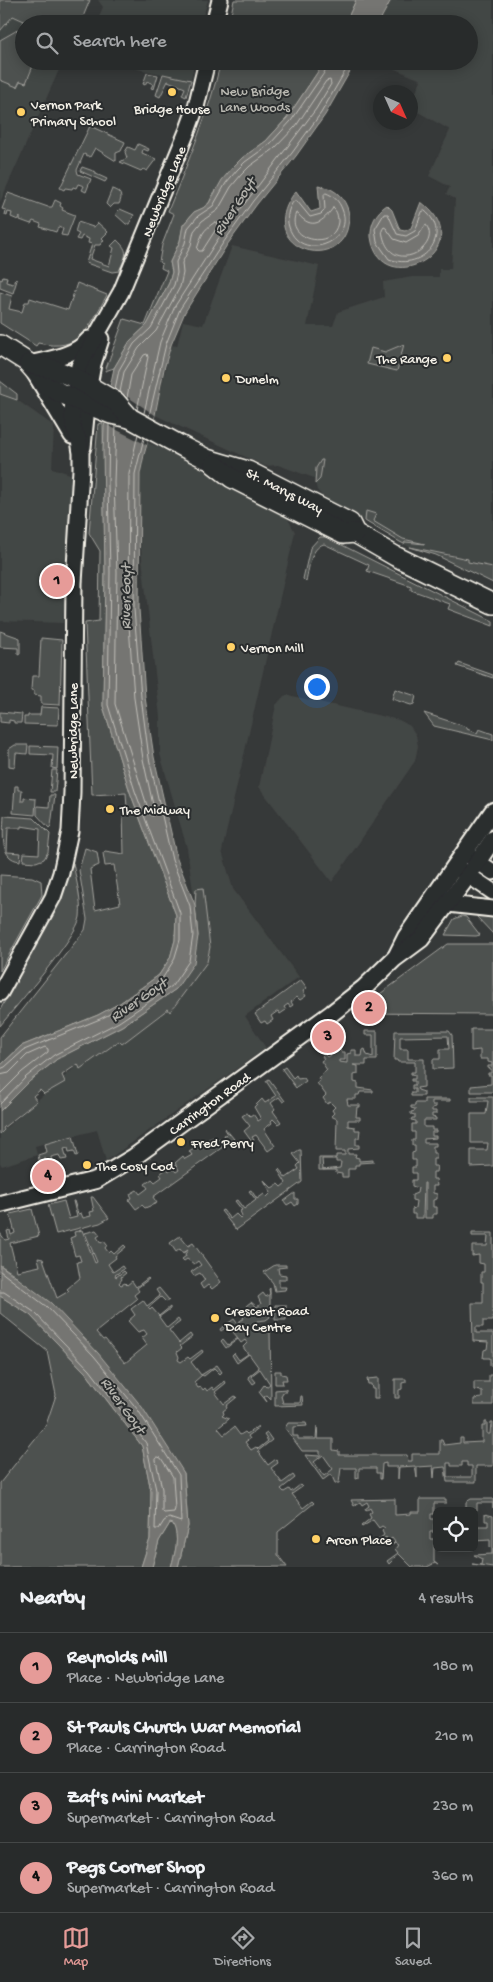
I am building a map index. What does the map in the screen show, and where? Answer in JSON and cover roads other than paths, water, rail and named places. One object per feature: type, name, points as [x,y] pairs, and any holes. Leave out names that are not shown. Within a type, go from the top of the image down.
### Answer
[{"type":"main road","name":"St. Marys Way","points":[[0,346],[29,364],[53,369],[81,391],[106,404],[116,402],[130,418],[207,459],[240,467],[278,484],[350,523],[355,533],[395,556],[493,604]]},
{"type":"main road","name":"Carrington Road","points":[[394,959],[406,937],[462,871],[471,857],[493,811]]},
{"type":"main road","name":"Carrington Road","points":[[471,857],[493,839]]},
{"type":"main road","name":"Carrington Road","points":[[0,1204],[96,1180],[118,1168],[344,1005],[394,959],[421,939],[448,904],[462,871]]},
{"type":"street","points":[[216,15],[220,0]]},
{"type":"street","name":"Newbridge Lane","points":[[0,993],[53,896],[61,873],[70,831],[74,583],[81,453],[85,438],[81,391],[82,359],[124,286],[188,129],[196,107],[205,70]]},
{"type":"street","points":[[81,453],[29,364],[55,358],[84,345],[108,316]]},
{"type":"street","points":[[471,857],[493,872]]},
{"type":"street","points":[[462,871],[493,892]]},
{"type":"street","points":[[448,904],[493,909]]},
{"type":"water","points":[[356,0],[391,0],[383,15],[349,15]]},
{"type":"water","name":"River Goyt","points":[[319,70],[351,70],[325,115],[296,156],[227,245],[185,312],[171,345],[164,369],[140,474],[139,609],[145,697],[154,757],[177,859],[195,905],[198,936],[194,963],[176,989],[122,1026],[57,1059],[30,1081],[0,1111],[0,1066],[21,1046],[98,1015],[120,1003],[159,975],[170,958],[175,940],[176,915],[130,792],[103,706],[105,572],[103,450],[108,396],[114,368],[130,341],[147,325],[169,283],[172,272],[170,262],[180,241],[183,225],[194,212],[209,203],[222,180],[233,167],[266,141],[287,118]]},
{"type":"water","points":[[318,185],[328,188],[339,195],[345,202],[349,218],[347,230],[339,243],[327,250],[313,251],[300,247],[290,239],[284,226],[285,210],[296,191],[311,212],[320,209]]},
{"type":"water","points":[[421,202],[437,219],[441,236],[435,251],[423,262],[407,267],[391,266],[378,256],[371,237],[374,219],[387,205],[392,210],[400,230],[405,231],[411,228]]},
{"type":"water","name":"River Goyt","points":[[0,1265],[51,1303],[98,1353],[142,1407],[184,1473],[188,1526],[178,1567],[171,1567],[176,1535],[173,1524],[170,1523],[159,1541],[152,1567],[141,1567],[150,1539],[151,1491],[142,1446],[86,1373],[30,1315],[0,1296]]},
{"type":"place","name":"Bridge House","points":[[172,92]]},
{"type":"place","name":"Vernon Park Primary School","points":[[21,112]]},
{"type":"place","name":"The Range","points":[[447,358]]},
{"type":"place","name":"Dunelm","points":[[226,378]]},
{"type":"place","name":"Reynolds Mill","points":[[57,581]]},
{"type":"place","name":"Vernon Mill","points":[[231,647]]},
{"type":"place","name":"The Midway","points":[[110,809]]},
{"type":"place","name":"St Pauls Church War Memorial","points":[[369,1008]]},
{"type":"place","name":"Zaf's Mini Market","points":[[328,1037]]},
{"type":"place","name":"Fred Perry","points":[[181,1142]]},
{"type":"place","name":"The Cosy Cod","points":[[87,1165]]},
{"type":"place","name":"Pegs Corner Shop","points":[[48,1176]]},
{"type":"place","name":"Crescent Road Day Centre","points":[[215,1318]]},
{"type":"place","name":"Arcon Place","points":[[316,1539]]},
{"type":"park label","name":"New Bridge Lane Woods","points":[[255,98]]}]
